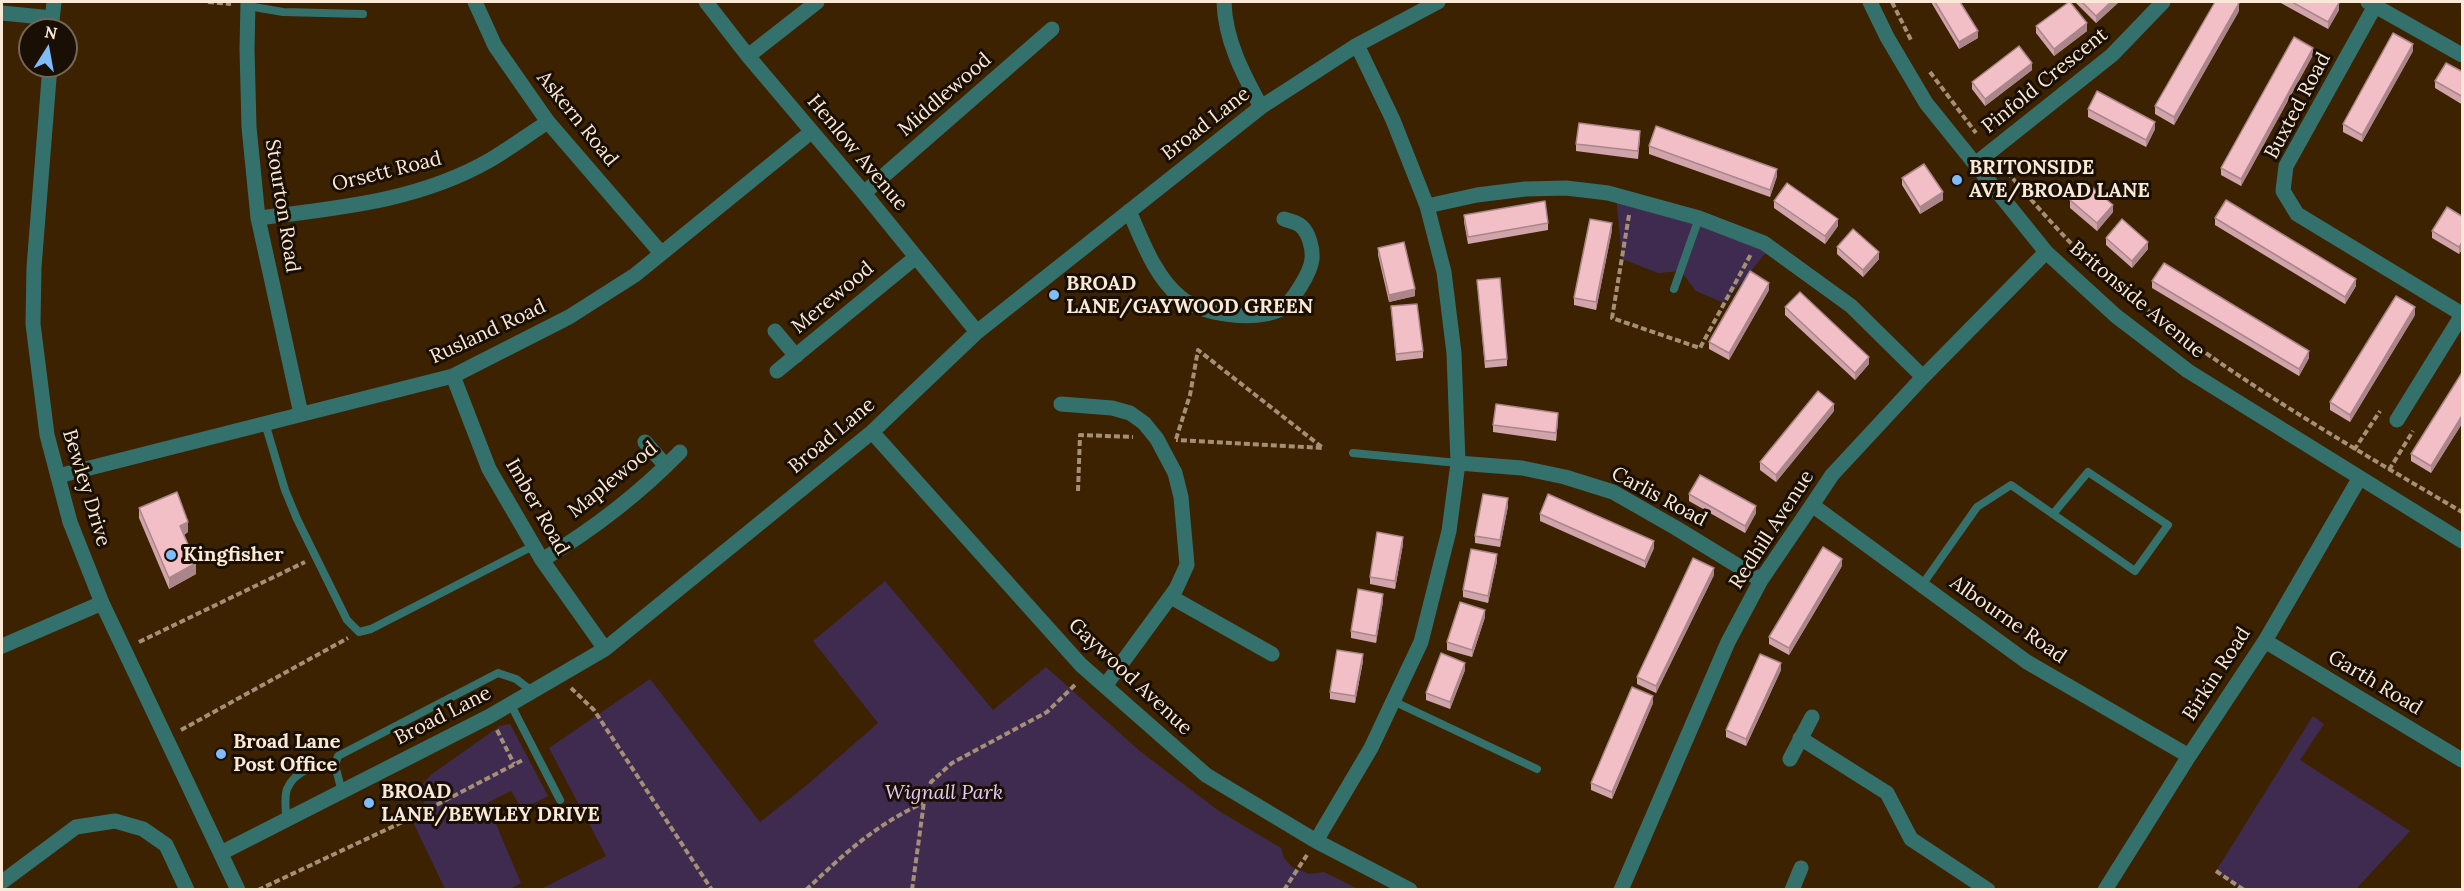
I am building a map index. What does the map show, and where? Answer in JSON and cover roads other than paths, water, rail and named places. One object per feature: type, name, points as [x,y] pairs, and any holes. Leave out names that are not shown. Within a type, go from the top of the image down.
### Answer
[{"type":"street","points":[[53,18],[54,2]]},
{"type":"street","name":"Askern Road","points":[[475,2],[495,46],[548,122],[661,253]]},
{"type":"street","name":"Henlow Avenue","points":[[706,2],[747,56],[864,193],[977,332]]},
{"type":"street","points":[[747,56],[817,2]]},
{"type":"street","points":[[1224,2],[1224,20],[1239,66],[1261,107]]},
{"type":"street","name":"Broad Lane","points":[[221,853],[511,705],[605,649],[872,432],[977,332],[1261,107],[1357,45],[1438,2]]},
{"type":"street","name":"Britonside Avenue","points":[[1870,2],[1887,38],[1926,103],[2046,252],[2116,316],[2188,371],[2359,479],[2463,541]]},
{"type":"street","name":"Pinfold Crescent","points":[[1974,164],[2112,55],[2163,2]]},
{"type":"street","name":"Stourton Road","points":[[248,4],[249,127],[258,218],[301,414]]},
{"type":"street","points":[[2371,4],[2463,55]]},
{"type":"street","name":"Buxted Road","points":[[2371,4],[2286,166],[2283,191],[2297,214],[2463,314]]},
{"type":"street","points":[[2,14],[22,18]]},
{"type":"street","name":"Middlewood","points":[[864,193],[1052,29]]},
{"type":"street","points":[[1316,841],[1371,748],[1421,642],[1449,531],[1458,463],[1454,354],[1444,272],[1427,206],[1394,120],[1357,45]]},
{"type":"street","name":"Bewley Drive","points":[[49,78],[34,267],[33,324],[47,435],[70,522],[102,603],[168,737],[238,890]]},
{"type":"street","name":"Orsett Road","points":[[258,218],[360,205],[424,189],[490,160],[548,122]]},
{"type":"street","name":"Rusland Road","points":[[58,476],[453,376],[569,317],[635,275],[811,132]]},
{"type":"street","points":[[1427,206],[1477,195],[1525,189],[1566,188],[1608,193],[1699,218],[1770,248],[1851,306],[1923,377]]},
{"type":"street","points":[[1129,211],[1159,272],[1180,298],[1210,312],[1258,315],[1282,308],[1298,291],[1312,261],[1311,243],[1300,225],[1284,219]]},
{"type":"street","name":"Redhill Avenue","points":[[1621,890],[1728,642],[1761,580],[1832,475],[1923,377],[2046,252]]},
{"type":"street","name":"Merewood","points":[[777,371],[916,257]]},
{"type":"street","points":[[2397,420],[2463,314]]},
{"type":"street","points":[[775,331],[796,356]]},
{"type":"street","name":"Imber Road","points":[[453,376],[489,469],[542,560],[605,649]]},
{"type":"street","points":[[1061,404],[1112,408],[1130,413],[1144,423],[1157,438],[1175,473],[1181,497],[1187,565],[1171,597],[1105,686]]},
{"type":"street","name":"Gaywood Avenue","points":[[872,432],[1088,672],[1206,775],[1316,841],[1410,890]]},
{"type":"street","points":[[645,442],[666,466]]},
{"type":"street","name":"Maplewood","points":[[542,560],[566,546],[619,508],[680,452]]},
{"type":"street","name":"Carlis Road","points":[[1458,463],[1522,468],[1565,477],[1613,492],[1761,580]]},
{"type":"street","name":"Birkin Road","points":[[2105,890],[2265,641],[2359,479]]},
{"type":"street","name":"Albourne Road","points":[[1812,505],[2027,662],[2189,756]]},
{"type":"street","points":[[1171,597],[1272,654]]},
{"type":"street","points":[[2,646],[102,603]]},
{"type":"street","name":"Garth Road","points":[[2265,641],[2463,760]]},
{"type":"street","points":[[1790,759],[1812,717]]},
{"type":"street","points":[[1800,738],[1887,793],[1911,839],[1988,890]]},
{"type":"street","points":[[2,882],[76,827],[115,821],[142,829],[166,845],[187,890]]},
{"type":"street","points":[[1792,890],[1801,868]]},
{"type":"lane","points":[[248,4],[283,12],[363,14]]},
{"type":"lane","points":[[1674,289],[1699,218]]},
{"type":"lane","points":[[265,423],[285,490],[315,558],[347,620],[359,632],[372,629],[533,546]]},
{"type":"lane","points":[[1353,453],[1458,463]]},
{"type":"lane","points":[[1922,585],[1977,507],[2011,485],[2135,571],[2168,525],[2088,472],[2053,514]]},
{"type":"lane","points":[[342,792],[335,765],[338,756],[498,673],[516,678],[533,692]]},
{"type":"lane","points":[[1393,701],[1538,769]]},
{"type":"lane","points":[[511,705],[560,800]]},
{"type":"lane","points":[[286,818],[286,791],[296,775],[324,763],[335,765]]},
{"type":"place","name":"BRITONSIDE AVE/BROAD LANE","points":[[1957,180]]},
{"type":"place","name":"BROAD LANE/GAYWOOD GREEN","points":[[1054,295]]},
{"type":"place","name":"Kingfisher","points":[[171,555]]},
{"type":"place","name":"Broad Lane Post Office","points":[[221,754]]},
{"type":"place","name":"BROAD LANE/BEWLEY DRIVE","points":[[369,803]]},
{"type":"park label","name":"Wignall Park","points":[[944,793]]}]
